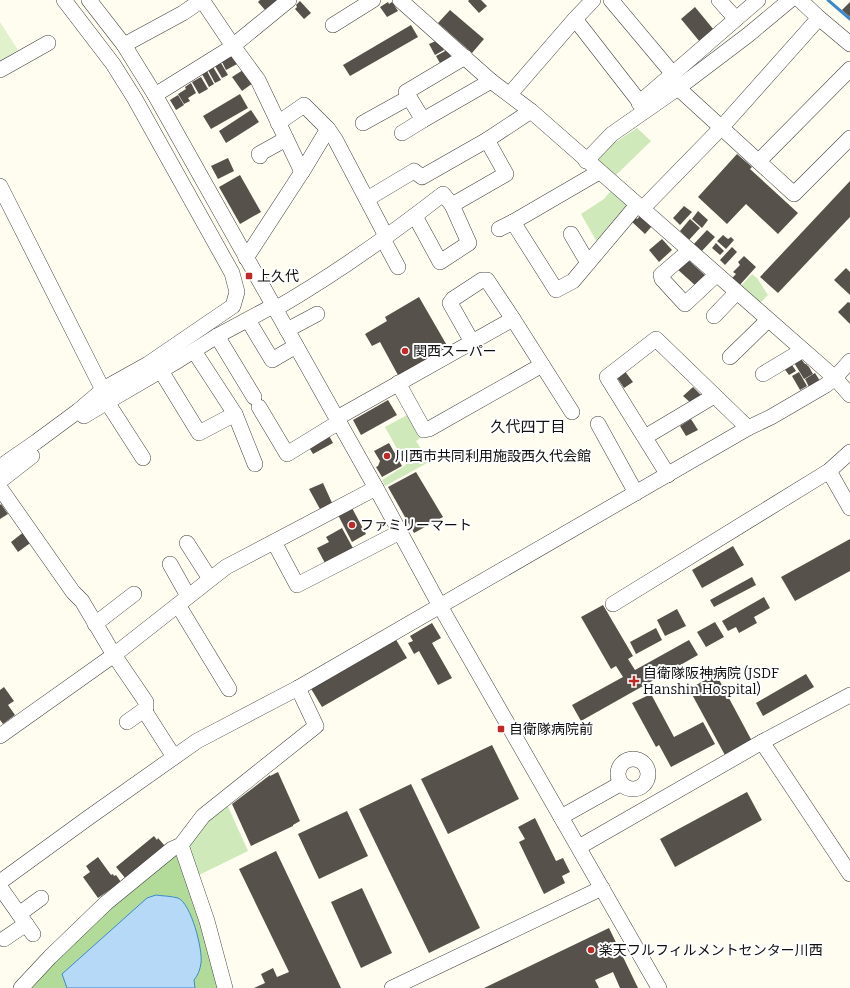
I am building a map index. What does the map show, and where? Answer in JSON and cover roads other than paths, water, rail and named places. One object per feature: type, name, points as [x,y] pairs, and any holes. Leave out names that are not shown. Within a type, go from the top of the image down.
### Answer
[{"type":"street","points":[[0,481],[85,416],[105,396],[148,364],[233,306],[237,292],[232,273],[135,99],[113,64],[64,0]]},
{"type":"street","points":[[89,0],[124,45],[155,95],[376,488],[440,606],[659,988]]},
{"type":"street","points":[[124,45],[183,13],[202,0],[258,80],[302,172]]},
{"type":"street","points":[[155,95],[233,46],[289,0]]},
{"type":"street","points":[[333,25],[373,0]]},
{"type":"street","points":[[510,94],[593,0]]},
{"type":"street","points":[[611,0],[673,74]]},
{"type":"street","points":[[719,0],[736,19]]},
{"type":"street","points":[[586,161],[612,134],[643,107],[673,74],[758,0]]},
{"type":"street","points":[[643,107],[678,88],[748,35],[790,0]]},
{"type":"street","points":[[800,0],[850,44]]},
{"type":"street","points":[[410,3],[491,81],[510,94],[530,111],[737,292],[834,378],[850,395]]},
{"type":"street","points":[[513,222],[558,293],[573,281],[639,207],[721,128],[819,18]]},
{"type":"street","points":[[575,19],[643,107]]},
{"type":"street","points":[[0,70],[48,43]]},
{"type":"street","points":[[423,120],[408,98],[406,92],[465,57]]},
{"type":"street","points":[[759,161],[850,69]]},
{"type":"street","points":[[402,133],[491,81]]},
{"type":"street","points":[[678,88],[794,194],[850,138]]},
{"type":"street","points":[[363,123],[408,98]]},
{"type":"street","points":[[278,123],[304,105],[328,129],[335,139],[367,199],[398,267]]},
{"type":"street","points":[[367,199],[414,172],[422,177],[487,140],[530,111]]},
{"type":"street","points":[[246,258],[328,129]]},
{"type":"street","points":[[259,154],[286,139]]},
{"type":"street","points":[[452,205],[506,174],[487,140]]},
{"type":"street","points":[[499,229],[599,172]]},
{"type":"street","points":[[0,186],[105,396],[144,458]]},
{"type":"street","points":[[0,467],[72,415],[105,396],[161,370],[217,336],[312,288],[415,216],[443,194],[452,205],[469,243],[440,262],[415,216]]},
{"type":"street","points":[[571,234],[588,263]]},
{"type":"street","points":[[689,251],[661,275],[662,279],[684,304],[716,274]]},
{"type":"street","points":[[472,342],[450,303],[453,299],[482,280],[487,280],[572,412]]},
{"type":"street","points":[[714,316],[737,292]]},
{"type":"street","points":[[287,330],[317,314]]},
{"type":"street","points":[[217,336],[287,454],[398,383],[512,319]]},
{"type":"street","points":[[248,320],[272,360],[296,346]]},
{"type":"street","points":[[730,357],[768,320]]},
{"type":"street","points":[[668,474],[607,377],[656,339],[748,428]]},
{"type":"street","points":[[763,374],[803,350]]},
{"type":"street","points":[[194,351],[235,414],[255,464]]},
{"type":"street","points":[[0,882],[197,741],[298,688],[748,428],[771,417],[826,384],[834,378],[850,361]]},
{"type":"street","points":[[398,383],[424,430],[429,429],[542,365]]},
{"type":"street","points":[[161,370],[199,433],[235,414]]},
{"type":"street","points":[[645,437],[714,396]]},
{"type":"street","points":[[606,431],[636,493]]},
{"type":"street","points":[[614,604],[829,471],[850,452]]},
{"type":"street","points":[[829,471],[850,508]]},
{"type":"street","points":[[0,488],[73,592],[82,601],[114,655],[146,702],[146,708],[127,722]]},
{"type":"street","points":[[0,736],[114,655],[226,566],[376,488]]},
{"type":"street","points":[[274,542],[297,585],[400,532]]},
{"type":"street","points":[[187,543],[210,579]]},
{"type":"street","points":[[170,564],[183,600],[229,689]]},
{"type":"street","points":[[95,624],[134,594]]},
{"type":"street","points":[[21,988],[106,902],[172,848],[181,845],[203,816],[316,726],[298,688]]},
{"type":"street","points":[[578,847],[762,742],[850,695]]},
{"type":"street","points":[[144,710],[174,756]]},
{"type":"street","points":[[762,742],[850,874]]},
{"type":"street","points":[[629,759],[641,761],[647,768],[647,779],[643,785],[637,789],[627,789],[620,784],[617,775],[618,770],[622,764],[629,759]]},
{"type":"street","points":[[561,817],[620,784]]},
{"type":"street","points":[[643,785],[654,804]]},
{"type":"street","points":[[181,845],[207,921],[225,988]]},
{"type":"street","points":[[0,887],[26,924]]},
{"type":"street","points":[[392,988],[602,888]]},
{"type":"street","points":[[6,935],[26,924],[39,903]]},
{"type":"water","points":[[156,895],[178,898],[183,902],[192,917],[198,938],[201,957],[198,974],[194,980],[195,988],[67,988],[62,974],[147,898]]},
{"type":"waterway","points":[[828,0],[850,19]]},
{"type":"place","name":"上久代","points":[[249,276]]},
{"type":"place","name":"関西スーパー","points":[[405,351]]},
{"type":"place","name":"川西市共同利用施設西久代会館","points":[[387,456]]},
{"type":"place","name":"ファミリーマート","points":[[352,525]]},
{"type":"place","name":"自衛隊阪神病院 (JSDF Hanshin Hospital)","points":[[634,681]]},
{"type":"place","name":"自衛隊病院前","points":[[501,729]]},
{"type":"place","name":"楽天フルフィルメントセンター川西","points":[[591,950]]},
{"type":"district","name":"久代四丁目","points":[[528,427]]}]
